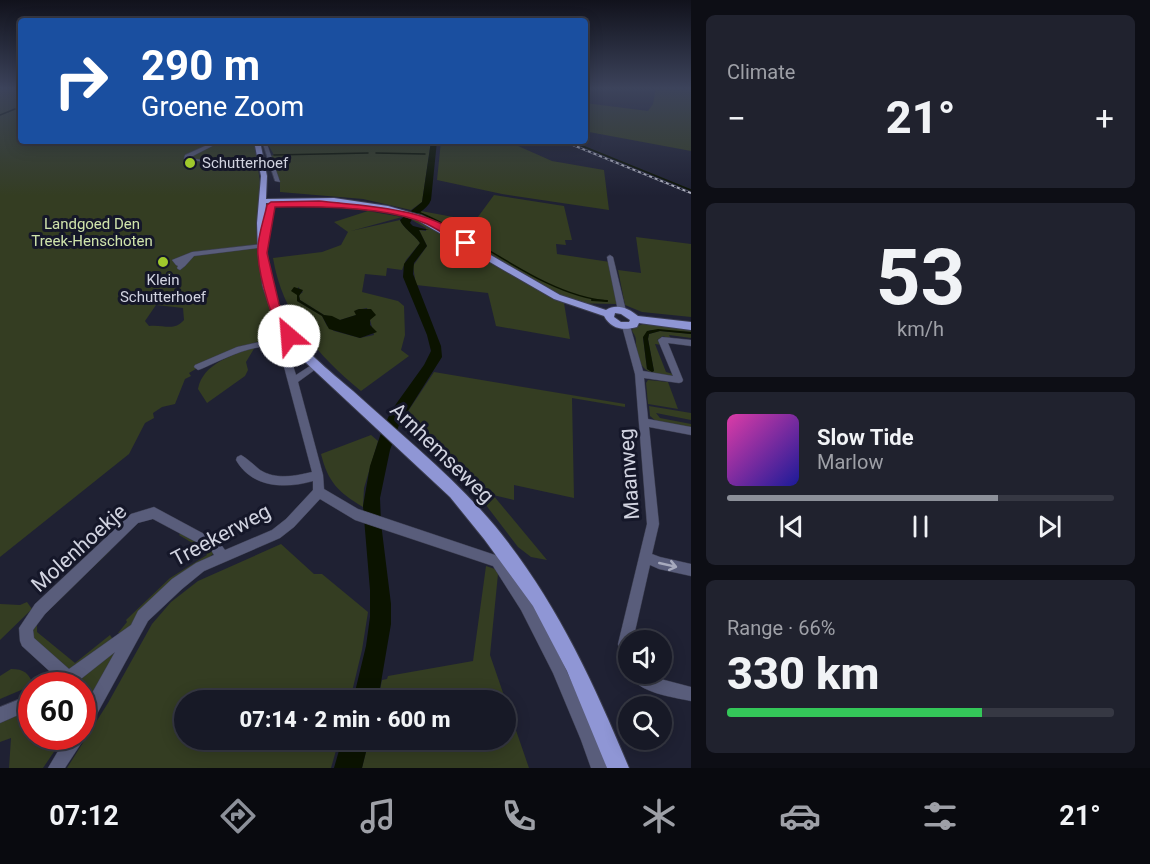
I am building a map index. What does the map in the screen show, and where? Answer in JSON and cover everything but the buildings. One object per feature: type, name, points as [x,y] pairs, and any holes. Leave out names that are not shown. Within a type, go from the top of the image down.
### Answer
[{"type":"main road","name":"Arnhemseweg","points":[[261,144],[267,203]]},
{"type":"main road","name":"Arnhemseweg","points":[[262,144],[269,162],[263,245],[268,287],[280,322],[289,336],[316,366],[465,503],[540,600],[574,664],[618,768]]},
{"type":"main road","points":[[267,203],[334,200],[395,211],[423,219],[557,297],[608,314],[613,322],[691,326]]},
{"type":"main road","points":[[608,314],[612,310],[622,311],[630,323]]},
{"type":"street","points":[[213,144],[187,156],[186,159],[263,169]]},
{"type":"street","points":[[262,144],[278,181]]},
{"type":"street","points":[[181,266],[175,260],[192,254],[263,245]]},
{"type":"street","points":[[610,257],[622,311]]},
{"type":"street","name":"Maanweg","points":[[628,630],[653,524],[645,422],[630,323]]},
{"type":"street","points":[[679,380],[662,340],[691,343]]},
{"type":"street","points":[[198,368],[231,352],[265,344],[283,346],[318,475],[319,492],[356,514],[497,561],[526,605],[558,668],[590,739],[599,768]]},
{"type":"street","points":[[293,381],[316,366]]},
{"type":"street","points":[[639,374],[691,381]]},
{"type":"street","points":[[645,422],[691,430]]},
{"type":"street","name":"Treekerweg","points":[[241,460],[257,476],[268,480],[288,482],[318,475]]},
{"type":"street","name":"Treekerweg","points":[[96,703],[143,616],[177,584],[200,567],[276,534],[290,523],[319,492]]},
{"type":"street","name":"Molenhoekje","points":[[55,672],[27,641],[26,628],[40,609],[135,518],[154,513],[215,546],[223,557]]},
{"type":"street","points":[[646,557],[659,563],[691,570]]},
{"type":"street","points":[[77,672],[134,629]]},
{"type":"street","points":[[653,684],[691,694]]},
{"type":"street","points":[[0,715],[18,707]]},
{"type":"street","points":[[56,768],[67,750]]},
{"type":"green space","name":"Landgoed Den Treek-Henschoten","points":[[0,124],[18,124],[18,144],[254,144],[261,189],[258,260],[260,260],[268,298],[287,336],[301,357],[295,361],[286,343],[263,341],[236,349],[210,361],[189,373],[191,376],[185,379],[175,404],[162,407],[153,413],[154,418],[145,423],[129,454],[0,557]],"holes":[[[156,305],[183,308],[184,320],[176,326],[168,327],[149,326],[145,321]]]},
{"type":"green space","points":[[588,124],[691,124],[691,151],[589,132]]},
{"type":"green space","points":[[268,144],[431,144],[422,202],[411,210],[363,199],[280,192],[280,179],[275,180],[269,156],[274,155]]},
{"type":"green space","points":[[441,144],[514,144],[552,161],[604,170],[609,210],[502,194],[437,180]]},
{"type":"green space","points":[[494,195],[564,206],[572,240],[565,240],[566,245],[556,244],[557,254],[610,262],[617,304],[564,303],[570,339],[496,326],[488,293],[416,285],[413,266],[427,246],[419,230],[426,231],[426,228],[412,220],[421,211],[475,221]]},
{"type":"green space","points":[[368,211],[402,217],[351,231],[400,220],[420,243],[406,260],[402,270],[387,268],[386,276],[365,274],[362,292],[398,301],[404,306],[405,335],[401,350],[409,356],[361,391],[330,363],[304,332],[284,297],[273,258],[322,252],[341,245],[348,232],[334,222]],"holes":[[[298,287],[303,292],[299,295],[300,300],[324,315],[340,320],[356,315],[356,310],[367,308],[374,335],[360,338],[334,331],[327,326],[322,316],[297,301]]]},
{"type":"green space","points":[[636,237],[691,244],[691,317],[642,312],[625,305],[618,270],[641,273]]},
{"type":"green space","points":[[643,324],[691,328],[691,332],[650,330],[643,338],[647,369],[652,372],[654,371],[649,334],[660,331],[691,334],[691,338],[669,335],[671,339],[663,336],[657,340],[662,345],[655,344],[666,372],[673,374],[671,376],[650,372],[642,366],[636,338],[632,331],[633,328]]},
{"type":"green space","points":[[255,347],[246,362],[248,370],[245,376],[207,403],[198,389],[201,380],[212,366]]},
{"type":"green space","points":[[434,372],[625,404],[625,407],[572,398],[574,498],[514,485],[514,500],[493,495],[547,560],[531,557],[518,547],[479,496],[399,425]]},
{"type":"green space","points":[[648,380],[668,382],[678,409],[648,404],[646,383]]},
{"type":"green space","points":[[649,406],[691,413],[691,420],[656,413],[660,418],[691,424],[691,428],[656,421],[650,416]]},
{"type":"green space","points":[[371,435],[378,441],[364,488],[363,507],[335,485],[327,472],[321,454]]},
{"type":"green space","points":[[182,531],[213,551],[213,554],[122,633],[118,633],[127,622],[126,620],[170,578],[207,555],[204,550],[179,535]]},
{"type":"green space","points":[[281,544],[314,574],[322,574],[368,612],[352,690],[174,690],[174,750],[336,750],[331,768],[67,768],[78,750],[96,750],[96,722],[152,624],[171,602],[198,581]]},
{"type":"green space","points":[[108,548],[111,548],[110,551],[37,624],[37,632],[75,663],[110,635],[112,642],[97,655],[81,667],[69,670],[33,640],[31,628],[37,616]]},
{"type":"green space","points":[[486,566],[495,569],[498,574],[490,655],[502,690],[380,690],[382,680],[387,679],[388,676],[473,661]]},
{"type":"green space","points":[[27,602],[32,609],[0,640],[0,604],[20,605]]},
{"type":"green space","points":[[119,648],[96,686],[96,672],[84,672]]},
{"type":"green space","points":[[11,669],[25,672],[18,672],[18,691],[0,699],[0,676]]},
{"type":"green space","points":[[18,707],[18,750],[55,750],[43,768],[9,768],[11,738],[0,742],[0,715]]},
{"type":"green space","points":[[516,730],[529,768],[362,768],[366,750],[516,750]]},
{"type":"shaded area","points":[[431,144],[437,144],[431,200],[410,223],[429,230],[419,230],[427,246],[414,263],[413,274],[441,346],[442,357],[399,425],[390,450],[380,498],[391,624],[380,690],[355,690],[370,617],[363,506],[370,466],[391,411],[424,365],[431,351],[427,335],[403,277],[404,264],[420,243],[400,220],[422,202]]},
{"type":"shaded area","points":[[294,287],[303,290],[299,296],[300,300],[324,315],[340,320],[356,315],[354,311],[359,309],[371,309],[376,315],[370,320],[370,325],[377,332],[360,338],[329,329],[322,316],[297,301],[297,295],[291,291]]},
{"type":"shaded area","points":[[658,329],[691,332],[691,334],[660,331],[649,334],[654,371],[652,372],[647,369],[643,337],[647,331]]},
{"type":"shaded area","points":[[339,750],[366,750],[362,768],[334,768]]},
{"type":"waterway","points":[[577,144],[691,190]]},
{"type":"waterway","points":[[274,155],[368,153]]},
{"type":"waterway","points":[[376,153],[425,154]]},
{"type":"waterway","points":[[418,212],[558,288],[607,301],[592,300]]},
{"type":"railway","points":[[570,144],[691,193]]},
{"type":"place","name":"Schutterhoef","points":[[190,163]]},
{"type":"place","name":"Klein Schutterhoef","points":[[163,262]]},
{"type":"route","points":[[289,336],[273,304],[262,253],[271,205],[339,204],[393,212],[429,222],[466,243]]}]
